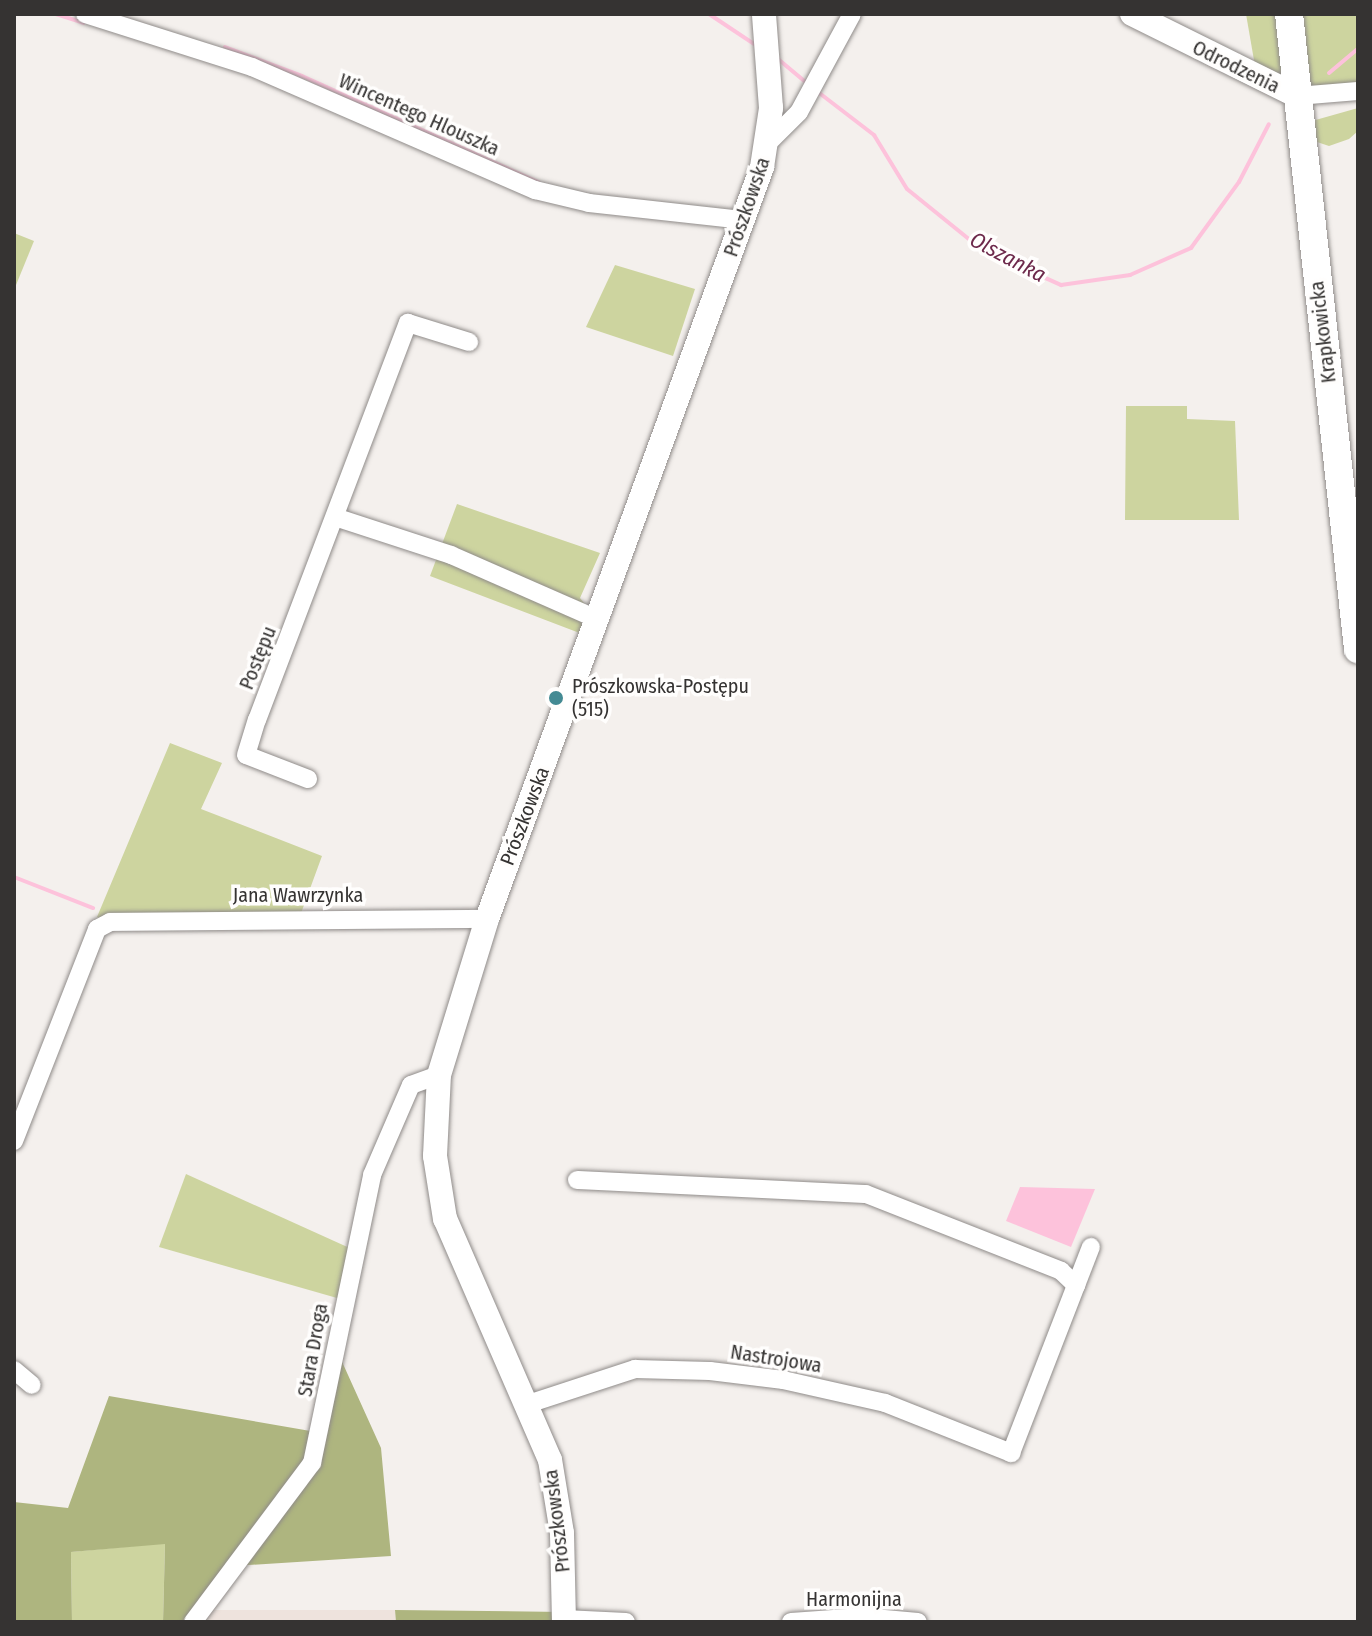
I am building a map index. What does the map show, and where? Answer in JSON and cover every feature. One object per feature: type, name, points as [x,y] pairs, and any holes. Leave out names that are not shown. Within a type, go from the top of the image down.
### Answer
[{"type":"main road","name":"Prószkowska","points":[[564,1621],[556,1491],[528,1404],[474,1295],[445,1219],[435,1156],[439,1075],[487,919],[744,220],[769,142],[770,60],[764,14]]},
{"type":"main road","name":"Odrodzenia","points":[[1132,14],[1297,96]]},
{"type":"main road","name":"Krapkowicka","points":[[1289,14],[1358,649]]},
{"type":"street","name":"Wincentego Hlouszka","points":[[85,14],[239,62],[535,190],[589,203],[744,220]]},
{"type":"street","points":[[769,142],[809,95],[852,14]]},
{"type":"street","points":[[1297,96],[1358,91]]},
{"type":"street","name":"Postępu","points":[[308,779],[246,755],[338,518],[408,323],[469,342]]},
{"type":"street","points":[[338,518],[451,555],[597,619]]},
{"type":"street","name":"Jana Wawrzynka","points":[[14,1141],[97,929],[110,922],[487,919]]},
{"type":"street","name":"Stara Droga","points":[[193,1622],[312,1463],[372,1175],[411,1085],[439,1075]]},
{"type":"street","points":[[577,1180],[866,1194],[1061,1271],[1076,1285],[1091,1247]]},
{"type":"street","name":"Nastrojowa","points":[[528,1404],[635,1369],[710,1371],[885,1403],[1011,1453],[1076,1285]]},
{"type":"street","points":[[14,1370],[32,1385]]},
{"type":"street","name":"Harmonijna","points":[[791,1622],[862,1617],[918,1622]]},
{"type":"street","points":[[564,1621],[626,1622]]},
{"type":"shaded area","points":[[1020,1187],[1095,1189],[1071,1247],[1006,1221]]},
{"type":"shaded area","points":[[201,1610],[395,1610],[396,1622],[193,1622]]},
{"type":"green space","points":[[1246,14],[1358,14],[1358,91],[1297,96],[1255,66]]},
{"type":"green space","points":[[1358,108],[1358,131],[1349,139],[1329,146],[1311,140],[1312,121]]},
{"type":"green space","points":[[14,233],[34,241],[14,290]]},
{"type":"green space","points":[[615,265],[695,289],[673,356],[586,327]]},
{"type":"green space","points":[[1126,406],[1187,406],[1187,419],[1235,421],[1239,520],[1125,520]]},
{"type":"green space","points":[[457,504],[600,553],[580,598],[597,619],[590,637],[430,576]]},
{"type":"green space","points":[[170,743],[222,763],[201,809],[322,856],[300,916],[110,922],[97,917]]},
{"type":"green space","points":[[186,1174],[354,1250],[344,1300],[159,1247]]},
{"type":"green space","points":[[334,1344],[381,1448],[391,1556],[233,1566],[193,1622],[163,1622],[165,1544],[71,1552],[72,1622],[14,1622],[14,1502],[68,1508],[109,1396],[322,1433]]},
{"type":"green space","points":[[165,1543],[163,1622],[72,1622],[71,1552]]},
{"type":"green space","points":[[395,1610],[564,1612],[564,1622],[396,1622]]},
{"type":"waterway","points":[[56,14],[84,23]]},
{"type":"waterway","name":"Olszanka","points":[[709,14],[757,46]]},
{"type":"waterway","points":[[225,47],[302,76],[538,182]]},
{"type":"waterway","name":"Olszanka","points":[[1329,73],[1358,49]]},
{"type":"waterway","name":"Olszanka","points":[[778,59],[808,84]]},
{"type":"waterway","name":"Olszanka","points":[[818,92],[874,135],[907,189],[981,249],[1061,285],[1130,275],[1191,248],[1239,182],[1269,124]]},
{"type":"waterway","points":[[14,877],[93,908]]},
{"type":"place","name":"Prószkowska-Postępu (515)","points":[[556,698]]}]
